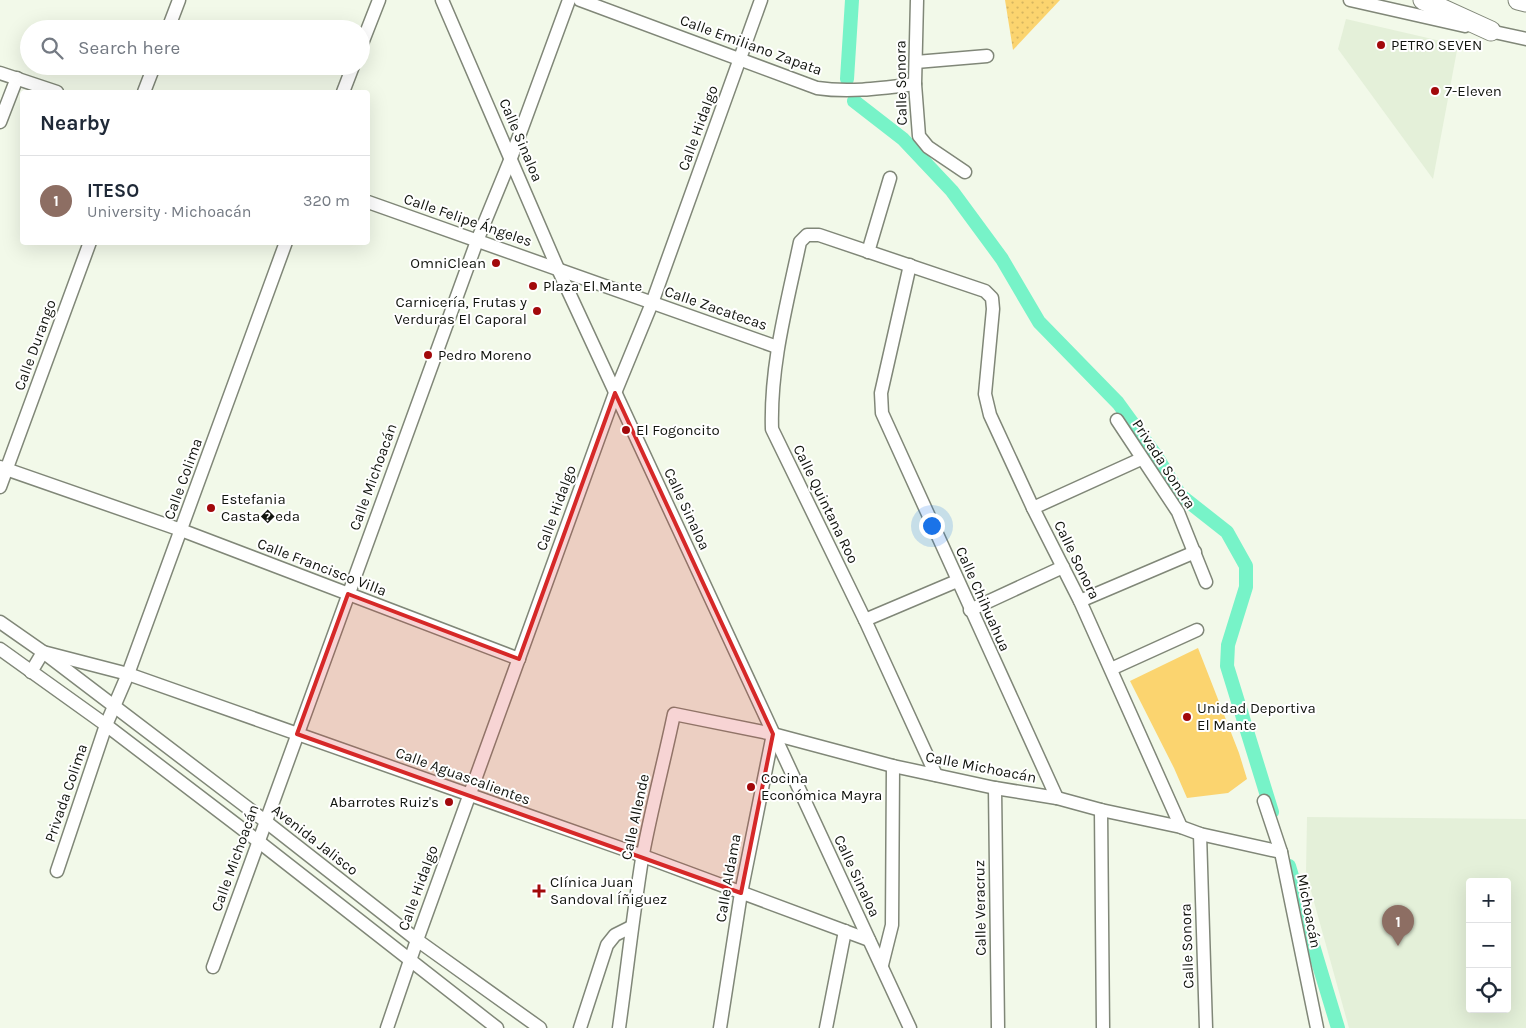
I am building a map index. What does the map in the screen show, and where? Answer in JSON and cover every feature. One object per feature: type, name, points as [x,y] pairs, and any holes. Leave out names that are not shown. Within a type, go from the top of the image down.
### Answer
[{"type":"highway","points":[[1423,0],[1491,31]]},
{"type":"highway","points":[[1518,0],[1526,2]]},
{"type":"street","points":[[171,20],[179,0]]},
{"type":"street","points":[[370,23],[379,0]]},
{"type":"street","name":"Calle Sinaloa","points":[[442,0],[558,269],[910,1028]]},
{"type":"street","name":"Calle Michoacán","points":[[213,967],[477,240],[511,158],[569,0]]},
{"type":"street","name":"Calle Emiliano Zapata","points":[[580,0],[817,88],[829,90],[864,89],[916,84]]},
{"type":"street","name":"Calle Hidalgo","points":[[387,1028],[417,940],[615,394],[652,302],[761,0]]},
{"type":"street","name":"Calle Sonora","points":[[917,0],[916,84],[919,136],[928,146],[965,172]]},
{"type":"street","points":[[1350,0],[1526,39]]},
{"type":"street","points":[[916,62],[988,56]]},
{"type":"street","points":[[0,73],[51,90]]},
{"type":"street","points":[[145,90],[151,75]]},
{"type":"street","points":[[344,90],[350,75]]},
{"type":"street","points":[[0,122],[17,78]]},
{"type":"street","points":[[890,178],[868,252],[910,265]]},
{"type":"street","name":"Calle Felipe Ángeles","points":[[370,203],[558,269]]},
{"type":"street","name":"Calle Quintana Roo","points":[[868,252],[819,235],[807,235],[800,242],[777,347],[771,407],[772,429],[865,620],[936,774]]},
{"type":"street","name":"Calle Durango","points":[[0,486],[4,468],[89,245]]},
{"type":"street","name":"Calle Colima","points":[[106,725],[128,674],[285,245]]},
{"type":"street","name":"Calle Sonora","points":[[910,265],[984,291],[992,298],[993,309],[985,394],[990,415],[1033,508],[1080,601],[1181,827]]},
{"type":"street","name":"Calle Chihuahua","points":[[910,265],[881,393],[882,413],[1057,798]]},
{"type":"street","name":"Calle Zacatecas","points":[[558,269],[777,347]]},
{"type":"street","name":"Privada Sonora","points":[[1117,420],[1141,459],[1178,512],[1206,582]]},
{"type":"street","points":[[1033,508],[1141,459]]},
{"type":"street","name":"Calle Francisco Villa","points":[[4,468],[181,530],[519,659]]},
{"type":"street","points":[[1080,601],[1195,552]]},
{"type":"street","points":[[970,610],[1063,567]]},
{"type":"street","points":[[865,620],[958,582]]},
{"type":"street","name":"Avenida Jalisco","points":[[0,622],[43,652],[266,821],[417,940],[540,1028]]},
{"type":"street","points":[[1111,669],[1197,630]]},
{"type":"street","points":[[0,649],[106,725],[497,1028]]},
{"type":"street","points":[[31,672],[43,652]]},
{"type":"street","name":"Calle Aguascalientes","points":[[43,652],[128,674],[643,856],[869,940]]},
{"type":"street","name":"Calle Michoacán","points":[[674,714],[773,734],[893,766],[995,788],[1057,798],[1281,852]]},
{"type":"street","name":"Calle Allende","points":[[619,1028],[630,953],[631,927],[643,856],[674,714]]},
{"type":"street","name":"Privada Colima","points":[[57,870],[106,725]]},
{"type":"street","name":"Calle Aldama","points":[[720,1028],[741,893],[773,734]]},
{"type":"street","points":[[882,965],[892,925],[893,766]]},
{"type":"street","name":"Calle Veracruz","points":[[995,788],[998,1028]]},
{"type":"street","name":"Michoacán","points":[[1264,801],[1281,852],[1317,1028]]},
{"type":"street","points":[[1101,810],[1103,1028]]},
{"type":"street","name":"Calle Sonora","points":[[1200,834],[1206,1028]]},
{"type":"street","points":[[580,1028],[607,945],[615,935],[631,927]]},
{"type":"street","points":[[826,1028],[844,931]]},
{"type":"highlighted area","points":[[615,393],[773,734],[741,893],[297,734],[348,594],[519,659]]},
{"type":"shaded area","points":[[1005,0],[1060,0],[1013,50]]},
{"type":"shaded area","points":[[1346,19],[1458,45],[1433,179],[1338,49]]},
{"type":"shaded area","name":"Unidad Deportiva El Mante","points":[[1198,648],[1239,753],[1247,779],[1228,793],[1187,798],[1130,681]]},
{"type":"shaded area","points":[[1307,817],[1526,819],[1526,1028],[1349,1028],[1306,873]]},
{"type":"waterway","points":[[847,79],[852,0]]},
{"type":"waterway","points":[[854,101],[903,139],[952,191],[1002,259],[1039,322],[1118,403],[1155,454],[1180,495],[1227,532],[1246,566],[1246,587],[1228,645],[1227,666],[1272,812]]},
{"type":"waterway","points":[[1289,866],[1338,1028]]},
{"type":"place","name":"PETRO SEVEN","points":[[1381,45]]},
{"type":"place","name":"7-Eleven","points":[[1435,91]]},
{"type":"place","name":"OmniClean","points":[[496,263]]},
{"type":"place","name":"Plaza El Mante","points":[[533,286]]},
{"type":"place","name":"Carnicería, Frutas y Verduras El Caporal","points":[[537,311]]},
{"type":"place","name":"Pedro Moreno","points":[[428,355]]},
{"type":"place","name":"El Fogoncito","points":[[626,430]]},
{"type":"place","name":"Estefania Casta�eda","points":[[211,508]]},
{"type":"place","name":"Unidad Deportiva El Mante","points":[[1187,717]]},
{"type":"place","name":"Cocina Económica Mayra","points":[[751,787]]},
{"type":"place","name":"Abarrotes Ruiz's","points":[[449,802]]},
{"type":"place","name":"Clínica Juan Sandoval Íñiguez","points":[[539,891]]},
{"type":"place","name":"ITESO","points":[[1398,946]]}]
